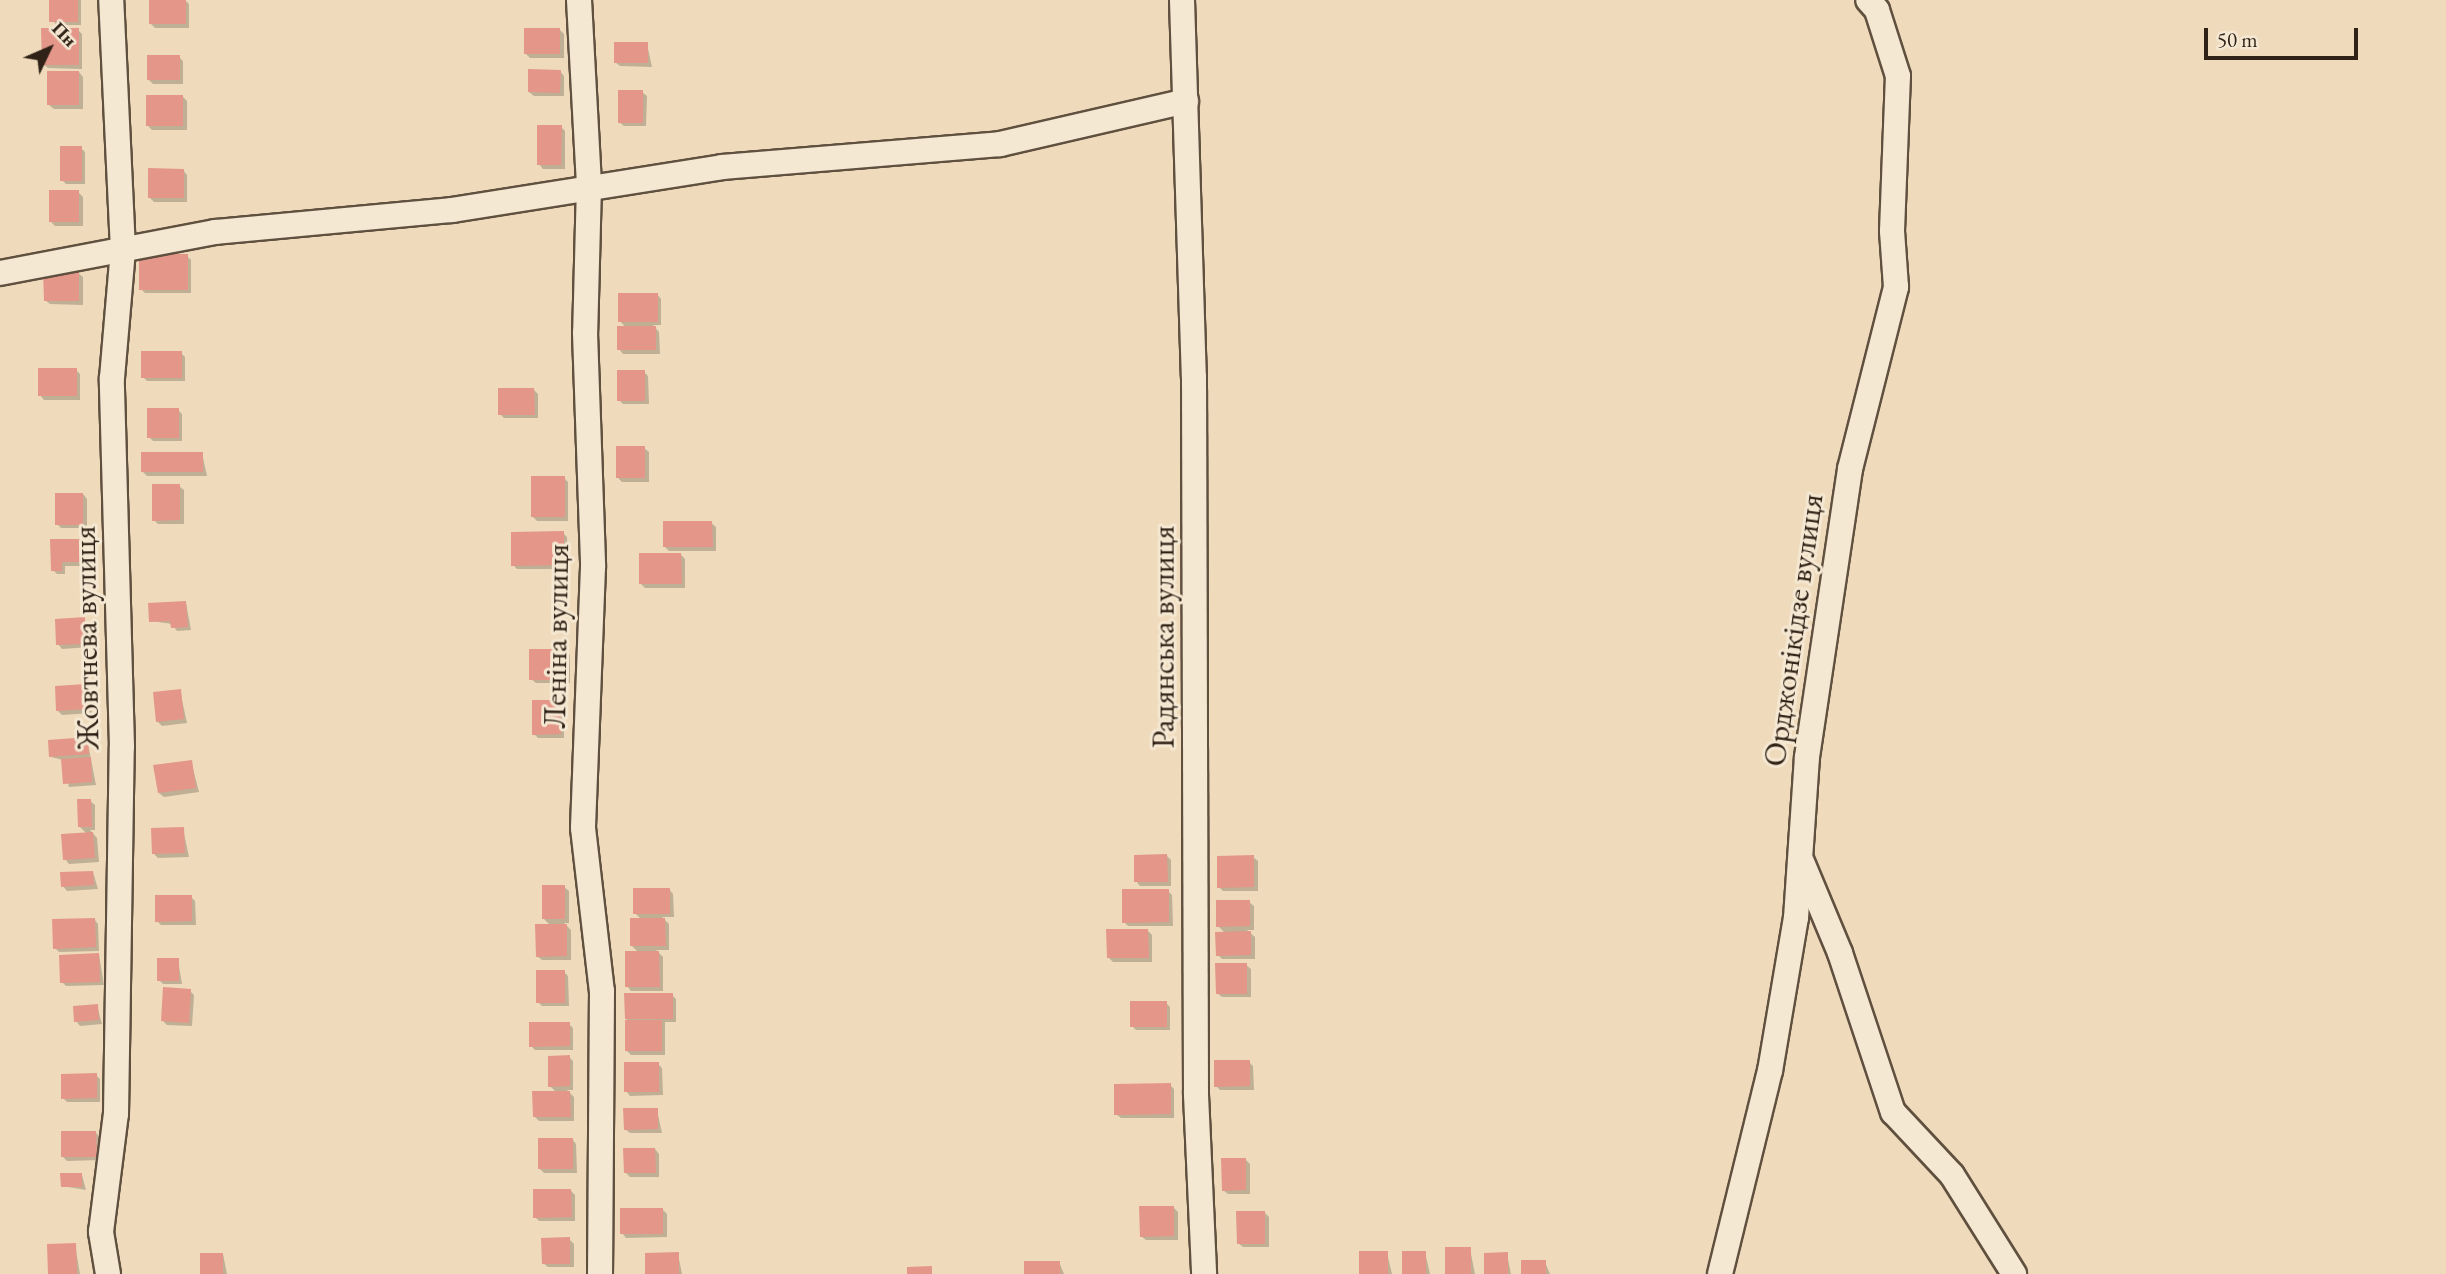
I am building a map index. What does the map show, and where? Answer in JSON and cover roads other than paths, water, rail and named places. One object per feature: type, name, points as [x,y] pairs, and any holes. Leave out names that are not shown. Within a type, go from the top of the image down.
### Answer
[{"type":"street","name":"Жовтнева вулиця","points":[[108,1274],[101,1232],[116,1114],[122,747],[112,378],[122,250],[111,0]]},
{"type":"street","name":"Леніна вулиця","points":[[579,0],[589,186],[585,333],[593,567],[583,828],[602,991],[600,1274]]},
{"type":"street","name":"Радянська вулиця","points":[[1182,0],[1194,405],[1196,1095],[1204,1274]]},
{"type":"street","name":"Орджонікідзе вулиця","points":[[1720,1274],[1770,1071],[1796,918],[1807,757],[1850,469],[1896,287],[1892,231],[1898,76],[1877,10],[1868,0]]},
{"type":"street","points":[[0,273],[215,232],[452,210],[589,186],[722,167],[1000,144],[1186,101]]},
{"type":"street","points":[[1800,858],[1840,953],[1893,1112],[1952,1175],[2014,1274]]}]
